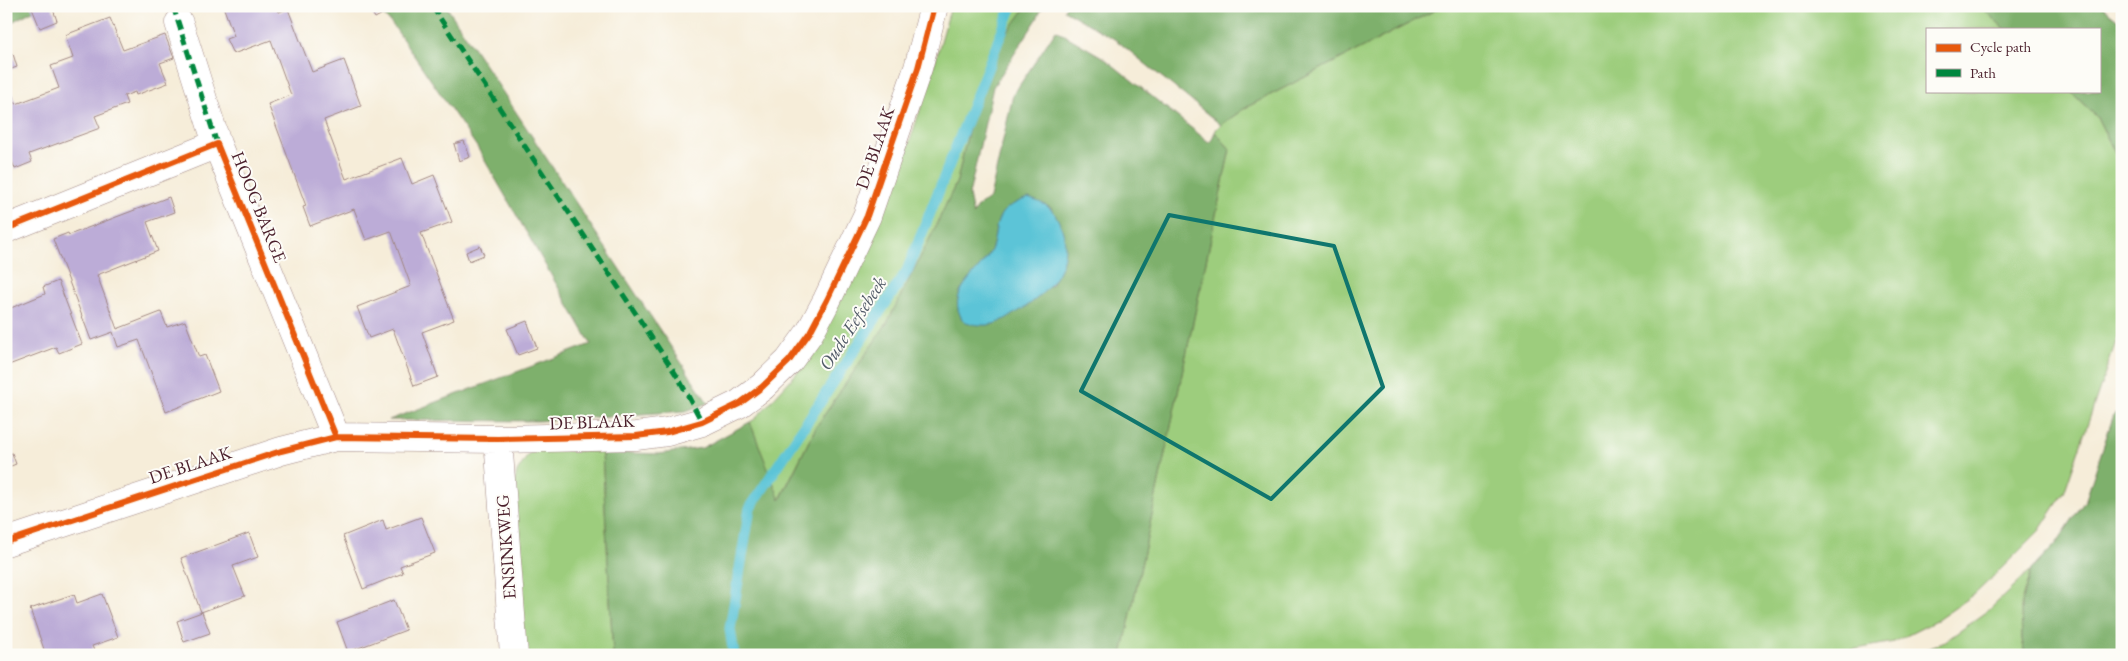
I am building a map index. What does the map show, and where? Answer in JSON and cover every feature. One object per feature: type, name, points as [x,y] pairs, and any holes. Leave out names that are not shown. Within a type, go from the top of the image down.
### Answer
[{"type":"street","name":"DE BLAAK","points":[[6,542],[281,451],[336,437],[498,439],[636,436],[667,432],[702,422],[738,404],[762,388],[789,361],[810,332],[866,216],[918,68],[934,6]]},
{"type":"street","name":"HOOG BARGE","points":[[179,23],[217,144],[336,437]]},
{"type":"street","name":"HOOG BARGE","points":[[6,228],[217,144]]},
{"type":"street","name":"ENSINKWEG","points":[[498,439],[514,655]]},
{"type":"highlighted area","points":[[1169,215],[1334,246],[1383,387],[1271,499],[1081,391]]},
{"type":"green space","points":[[6,6],[42,6],[6,25]]},
{"type":"green space","points":[[376,6],[446,6],[708,403],[686,411],[537,421],[389,420],[591,344],[477,147],[395,28]]},
{"type":"green space","points":[[951,6],[1027,6],[1001,42],[969,128],[957,181],[933,232],[887,323],[816,427],[779,501],[750,422],[755,419],[812,356],[899,174],[930,80]]},
{"type":"green space","points":[[1027,6],[1043,6],[1037,19],[993,87],[969,195],[973,215],[976,208],[990,198],[1013,95],[1056,30],[1104,58],[1210,143],[1215,132],[1230,149],[1122,655],[613,655],[602,452],[659,454],[702,448],[750,422],[780,500],[816,427],[887,323],[933,232],[957,181],[969,128],[1001,41]],"holes":[[[1028,198],[1051,208],[1063,260],[1051,286],[959,293],[987,258],[992,249],[999,221]]]},
{"type":"green space","points":[[1066,6],[1443,6],[1245,108],[1221,125],[1116,40],[1064,10]]},
{"type":"green space","points":[[1443,6],[1980,6],[2004,28],[1926,28],[1926,92],[2071,92],[2097,117],[2122,167],[2122,324],[2064,493],[2039,531],[1975,594],[1936,621],[1894,642],[1825,655],[1122,655],[1230,149],[1215,132],[1217,128],[1245,108]]},
{"type":"green space","points":[[1980,6],[2101,6],[2122,23],[2122,167],[2097,117],[2071,92],[2100,92],[2100,28],[2004,28]]},
{"type":"green space","points":[[2122,411],[2122,655],[2025,655],[2022,639],[2021,603],[2031,570],[2056,544],[2086,499],[2114,414]]},
{"type":"green space","points":[[532,449],[602,452],[613,655],[525,655],[513,487],[517,472]]},
{"type":"green space","points":[[2031,570],[2021,603],[2022,639],[2025,655],[1916,655],[1947,640],[1988,611]]},
{"type":"water","points":[[1028,198],[1050,208],[1059,222],[1065,243],[1064,256],[1060,268],[1046,290],[1014,314],[991,325],[967,323],[961,317],[958,306],[962,289],[987,258],[994,241],[999,217],[1007,208]]},
{"type":"building","points":[[31,6],[52,6],[57,21],[40,28]]},
{"type":"building","points":[[223,6],[277,6],[279,12],[288,9],[312,72],[344,60],[361,106],[324,120],[346,179],[402,158],[412,184],[434,175],[452,222],[421,233],[454,320],[422,332],[438,377],[414,386],[393,329],[369,338],[357,307],[411,286],[391,231],[366,240],[354,209],[310,226],[303,207],[306,206],[268,104],[291,95],[271,40],[233,54],[226,39],[234,36]]},
{"type":"building","points":[[368,6],[383,6],[386,12],[375,18]]},
{"type":"building","points":[[110,18],[123,50],[165,35],[174,58],[160,63],[168,83],[136,95],[135,92],[124,96],[127,104],[95,116],[100,128],[29,154],[32,162],[15,169],[6,146],[6,79],[16,104],[59,88],[51,66],[73,58],[65,35]]},
{"type":"building","points":[[13,54],[17,67],[6,71],[6,57]]},
{"type":"building","points":[[464,141],[470,157],[459,161],[454,144]]},
{"type":"building","points":[[169,197],[174,212],[147,222],[158,251],[97,275],[117,329],[161,312],[167,327],[185,321],[199,357],[205,355],[219,391],[166,412],[139,340],[118,347],[113,332],[91,340],[53,239],[68,233],[69,235]]},
{"type":"building","points":[[480,246],[484,255],[469,261],[466,252]]},
{"type":"building","points":[[58,281],[82,344],[59,353],[56,347],[6,366],[6,310],[45,294],[43,287]]},
{"type":"building","points":[[527,321],[537,348],[518,355],[507,329]]},
{"type":"building","points":[[12,453],[16,464],[6,468],[6,455]]},
{"type":"building","points":[[421,517],[435,553],[400,566],[403,573],[363,589],[343,536],[383,520],[386,530]]},
{"type":"building","points":[[249,533],[258,557],[233,566],[245,596],[201,612],[181,558]]},
{"type":"building","points":[[74,594],[77,603],[102,594],[118,637],[92,646],[96,655],[46,655],[30,609]]},
{"type":"building","points":[[394,600],[406,630],[348,652],[337,622]]},
{"type":"building","points":[[202,612],[210,633],[184,642],[177,621]]},
{"type":"waterway","name":"Oude Eefsebeek","points":[[734,655],[730,629],[750,508],[907,271],[1012,6]]},
{"type":"marked path","points":[[173,6],[217,144]]},
{"type":"marked path","points":[[432,6],[679,379],[702,422]]},
{"type":"cycle path","points":[[6,542],[281,451],[336,437],[498,439],[636,436],[667,432],[702,422],[739,404],[762,387],[789,361],[810,332],[827,300],[867,216],[918,68],[934,6]]},
{"type":"cycle path","points":[[6,229],[217,144],[336,437]]}]
